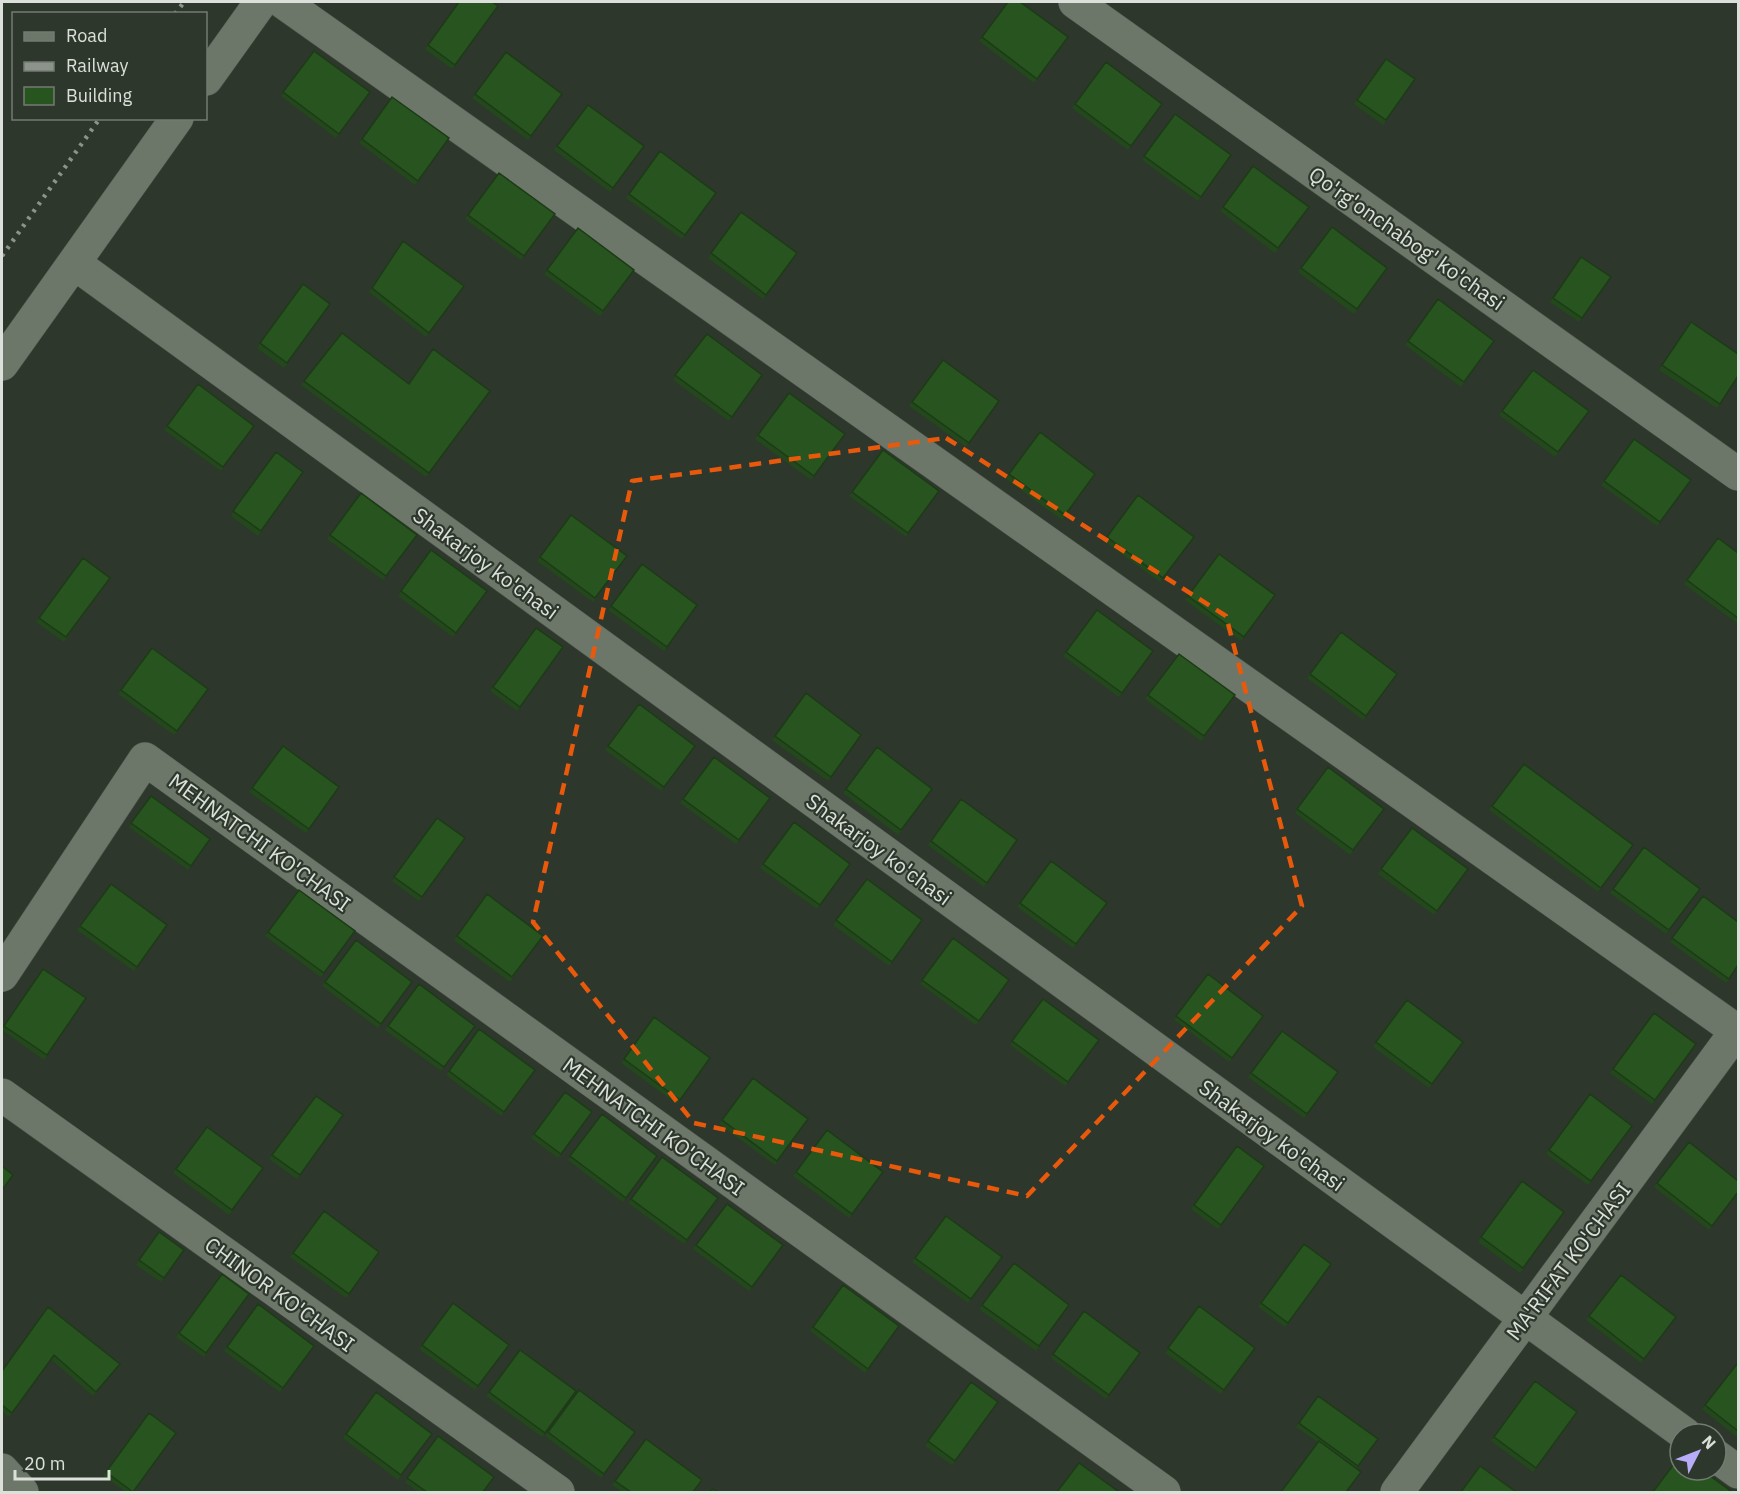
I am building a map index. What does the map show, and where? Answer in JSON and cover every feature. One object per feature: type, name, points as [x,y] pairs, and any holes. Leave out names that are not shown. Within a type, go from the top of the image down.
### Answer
[{"type":"street","points":[[207,78],[261,2]]},
{"type":"street","points":[[283,2],[1738,1030]]},
{"type":"street","name":"Qo'rg'onchabog' ko'chasi","points":[[1075,2],[1738,474]]},
{"type":"street","points":[[2,364],[176,120]]},
{"type":"street","name":"Shakarjoy ko'chasi","points":[[74,263],[1668,1422]]},
{"type":"street","name":"MEHNATCHI KO'CHASI","points":[[2,975],[145,759],[1164,1492]]},
{"type":"street","name":"MA'RIFAT KO'CHASI","points":[[1397,1492],[1680,1112],[1738,1030]]},
{"type":"street","name":"CHINOR KO'CHASI","points":[[2,1095],[558,1492]]},
{"type":"street","points":[[2,1470],[22,1492]]},
{"type":"highlighted area","points":[[946,438],[1226,616],[1302,906],[1027,1196],[694,1123],[533,922],[632,481]]},
{"type":"building","points":[[459,2],[492,2],[498,6],[455,65],[428,45]]},
{"type":"building","points":[[1008,2],[1020,2],[1068,37],[1037,79],[982,37]]},
{"type":"building","points":[[314,51],[370,92],[339,134],[283,92]]},
{"type":"building","points":[[506,52],[562,94],[531,136],[475,94]]},
{"type":"building","points":[[1386,59],[1415,79],[1386,120],[1357,100]]},
{"type":"building","points":[[1106,62],[1162,104],[1131,146],[1075,104]]},
{"type":"building","points":[[392,97],[449,138],[418,181],[362,139]]},
{"type":"building","points":[[588,105],[644,146],[613,188],[557,146]]},
{"type":"building","points":[[1175,114],[1231,155],[1201,197],[1144,156]]},
{"type":"building","points":[[660,151],[716,193],[685,235],[629,194]]},
{"type":"building","points":[[1253,166],[1309,207],[1278,248],[1223,207]]},
{"type":"building","points":[[499,173],[555,214],[524,256],[468,215]]},
{"type":"building","points":[[741,212],[797,253],[766,295],[711,253]]},
{"type":"building","points":[[1332,227],[1387,268],[1357,309],[1301,268]]},
{"type":"building","points":[[578,228],[634,270],[603,311],[547,270]]},
{"type":"building","points":[[403,241],[464,286],[429,333],[372,288]]},
{"type":"building","points":[[1581,257],[1611,277],[1582,318],[1553,298]]},
{"type":"building","points":[[303,284],[330,304],[287,363],[260,343]]},
{"type":"building","points":[[1438,299],[1494,341],[1464,382],[1408,341]]},
{"type":"building","points":[[1691,322],[1738,354],[1738,376],[1720,404],[1662,365]]},
{"type":"building","points":[[342,333],[409,384],[433,349],[490,391],[429,473],[304,381]]},
{"type":"building","points":[[707,334],[762,375],[732,417],[675,375]]},
{"type":"building","points":[[943,360],[999,401],[969,443],[912,402]]},
{"type":"building","points":[[1533,370],[1589,411],[1558,452],[1502,411]]},
{"type":"building","points":[[198,384],[254,426],[223,467],[167,426]]},
{"type":"building","points":[[789,393],[845,434],[814,476],[758,435]]},
{"type":"building","points":[[1040,432],[1095,474],[1065,515],[1009,474]]},
{"type":"building","points":[[1634,439],[1691,480],[1660,522],[1604,481]]},
{"type":"building","points":[[883,450],[939,491],[908,533],[852,492]]},
{"type":"building","points":[[276,452],[303,472],[261,531],[233,511]]},
{"type":"building","points":[[361,493],[417,535],[386,576],[330,535]]},
{"type":"building","points":[[1138,495],[1194,537],[1163,578],[1107,537]]},
{"type":"building","points":[[571,515],[627,556],[595,598],[540,557]]},
{"type":"building","points":[[1718,538],[1738,553],[1738,618],[1687,580]]},
{"type":"building","points":[[431,550],[487,591],[456,633],[401,591]]},
{"type":"building","points":[[1219,554],[1275,595],[1244,637],[1188,596]]},
{"type":"building","points":[[83,558],[110,578],[66,637],[39,618]]},
{"type":"building","points":[[642,564],[697,605],[667,647],[611,606]]},
{"type":"building","points":[[1097,610],[1153,651],[1122,693],[1066,652]]},
{"type":"building","points":[[536,628],[563,647],[520,707],[493,687]]},
{"type":"building","points":[[1341,632],[1397,674],[1366,716],[1310,674]]},
{"type":"building","points":[[152,648],[208,689],[177,731],[121,690]]},
{"type":"building","points":[[1179,654],[1235,695],[1204,736],[1148,695]]},
{"type":"building","points":[[806,693],[861,735],[831,777],[775,736]]},
{"type":"building","points":[[639,704],[695,746],[664,787],[608,746]]},
{"type":"building","points":[[283,746],[339,787],[309,829],[252,788]]},
{"type":"building","points":[[877,747],[932,789],[901,830],[846,789]]},
{"type":"building","points":[[714,757],[770,798],[739,840],[683,799]]},
{"type":"building","points":[[1524,764],[1633,845],[1601,888],[1492,806]]},
{"type":"building","points":[[1328,767],[1384,809],[1353,850],[1297,809]]},
{"type":"building","points":[[151,796],[210,839],[191,866],[131,823]]},
{"type":"building","points":[[961,799],[1017,840],[987,883],[931,841]]},
{"type":"building","points":[[437,818],[465,838],[422,897],[394,877]]},
{"type":"building","points":[[794,822],[850,864],[820,905],[763,864]]},
{"type":"building","points":[[1412,828],[1468,869],[1437,911],[1381,869]]},
{"type":"building","points":[[1644,847],[1700,889],[1669,930],[1613,889]]},
{"type":"building","points":[[1051,861],[1107,903],[1076,944],[1020,903]]},
{"type":"building","points":[[867,879],[922,920],[892,962],[836,920]]},
{"type":"building","points":[[111,884],[167,925],[137,967],[80,926]]},
{"type":"building","points":[[299,890],[355,931],[324,973],[268,932]]},
{"type":"building","points":[[487,894],[543,936],[512,977],[457,936]]},
{"type":"building","points":[[1703,896],[1738,922],[1738,965],[1729,979],[1672,938]]},
{"type":"building","points":[[953,938],[1009,980],[979,1021],[922,980]]},
{"type":"building","points":[[356,940],[412,982],[381,1024],[325,982]]},
{"type":"building","points":[[43,969],[86,998],[47,1055],[4,1026]]},
{"type":"building","points":[[1208,974],[1263,1016],[1232,1058],[1176,1016]]},
{"type":"building","points":[[419,984],[475,1026],[444,1067],[388,1026]]},
{"type":"building","points":[[1043,999],[1099,1040],[1068,1082],[1012,1041]]},
{"type":"building","points":[[1407,1000],[1463,1042],[1432,1084],[1376,1042]]},
{"type":"building","points":[[1654,1013],[1696,1044],[1655,1100],[1613,1069]]},
{"type":"building","points":[[654,1017],[710,1058],[680,1100],[624,1059]]},
{"type":"building","points":[[479,1029],[535,1070],[504,1112],[449,1071]]},
{"type":"building","points":[[1282,1031],[1338,1072],[1307,1114],[1251,1073]]},
{"type":"building","points":[[753,1078],[808,1119],[777,1161],[722,1120]]},
{"type":"building","points":[[565,1092],[592,1112],[561,1154],[534,1134]]},
{"type":"building","points":[[1590,1094],[1632,1126],[1591,1181],[1549,1150]]},
{"type":"building","points":[[316,1096],[343,1115],[300,1175],[272,1155]]},
{"type":"building","points":[[602,1114],[657,1156],[626,1198],[570,1156]]},
{"type":"building","points":[[207,1127],[263,1168],[232,1210],[176,1169]]},
{"type":"building","points":[[827,1130],[883,1172],[852,1214],[796,1172]]},
{"type":"building","points":[[1689,1142],[1738,1181],[1738,1192],[1712,1226],[1657,1183]]},
{"type":"building","points":[[1237,1146],[1264,1166],[1221,1225],[1194,1205]]},
{"type":"building","points":[[662,1157],[718,1198],[687,1240],[631,1199]]},
{"type":"building","points":[[2,1166],[13,1175],[2,1190]]},
{"type":"building","points":[[1522,1181],[1564,1212],[1523,1268],[1481,1237]]},
{"type":"building","points":[[727,1204],[783,1245],[752,1287],[696,1245]]},
{"type":"building","points":[[324,1211],[379,1252],[349,1294],[293,1253]]},
{"type":"building","points":[[946,1216],[1002,1257],[971,1299],[915,1258]]},
{"type":"building","points":[[159,1232],[184,1250],[164,1278],[139,1260]]},
{"type":"building","points":[[1304,1244],[1331,1264],[1288,1323],[1261,1303]]},
{"type":"building","points":[[1014,1263],[1069,1305],[1039,1346],[982,1305]]},
{"type":"building","points":[[222,1274],[249,1294],[206,1353],[179,1333]]},
{"type":"building","points":[[1621,1275],[1676,1317],[1644,1359],[1589,1316]]},
{"type":"building","points":[[843,1285],[899,1326],[868,1369],[813,1327]]},
{"type":"building","points":[[453,1303],[509,1345],[478,1386],[422,1345]]},
{"type":"building","points":[[258,1304],[314,1346],[283,1388],[227,1347]]},
{"type":"building","points":[[1199,1306],[1255,1348],[1224,1390],[1168,1348]]},
{"type":"building","points":[[48,1307],[120,1364],[96,1392],[54,1355],[12,1413],[2,1405],[2,1371]]},
{"type":"building","points":[[1084,1311],[1140,1353],[1109,1395],[1053,1354]]},
{"type":"building","points":[[520,1350],[576,1391],[545,1433],[489,1392]]},
{"type":"building","points":[[1737,1364],[1738,1431],[1705,1405]]},
{"type":"building","points":[[1535,1381],[1577,1412],[1536,1468],[1494,1437]]},
{"type":"building","points":[[971,1382],[998,1402],[955,1461],[928,1441]]},
{"type":"building","points":[[579,1390],[635,1432],[604,1474],[548,1432]]},
{"type":"building","points":[[376,1392],[432,1434],[401,1475],[346,1434]]},
{"type":"building","points":[[1318,1396],[1378,1439],[1358,1466],[1299,1423]]},
{"type":"building","points":[[149,1413],[176,1433],[133,1492],[106,1472]]},
{"type":"building","points":[[438,1436],[494,1477],[483,1492],[427,1492],[407,1478]]},
{"type":"building","points":[[646,1439],[702,1480],[693,1492],[631,1492],[615,1481]]},
{"type":"building","points":[[1319,1441],[1361,1472],[1346,1492],[1281,1492]]},
{"type":"building","points":[[1079,1463],[1119,1492],[1057,1492]]},
{"type":"building","points":[[1480,1466],[1516,1492],[1461,1492]]},
{"type":"building","points":[[1668,1472],[1668,1482],[1718,1482],[1732,1492],[1653,1492]]},
{"type":"railway","points":[[176,12],[184,2]]},
{"type":"railway","points":[[2,256],[99,120]]}]
